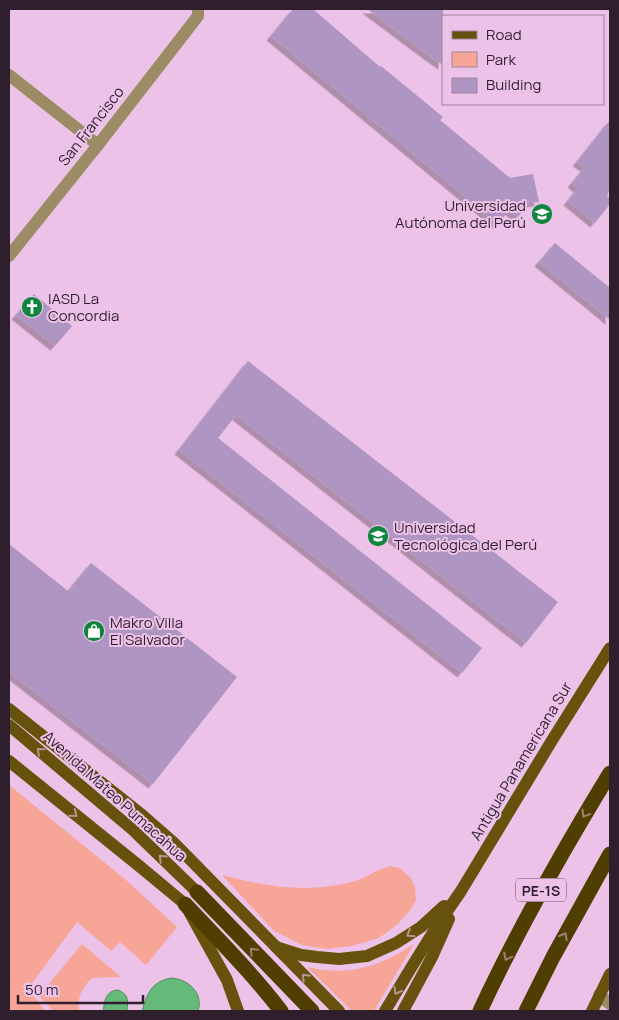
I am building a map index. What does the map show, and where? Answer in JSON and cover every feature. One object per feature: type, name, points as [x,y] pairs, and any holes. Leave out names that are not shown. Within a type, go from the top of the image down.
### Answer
[{"type":"highway","name":"PE-1S","points":[[480,1011],[543,887],[610,773]]},
{"type":"highway","name":"PE-1S","points":[[526,1011],[552,957],[610,854]]},
{"type":"highway","points":[[197,892],[312,1011]]},
{"type":"highway","points":[[185,904],[281,1011]]},
{"type":"main road","name":"Antigua Panamericana Sur","points":[[385,1011],[610,648]]},
{"type":"main road","points":[[9,709],[174,842],[339,1011]]},
{"type":"main road","name":"Avenida Mateo Pumacahua","points":[[9,725],[133,830],[197,892]]},
{"type":"main road","points":[[9,761],[185,904],[227,980],[238,1011]]},
{"type":"main road","name":"Antigua Panamericana Sur","points":[[403,1011],[432,957],[461,891]]},
{"type":"main road","points":[[275,946],[301,955],[317,958],[340,959],[367,956],[396,943],[421,927],[461,891]]},
{"type":"main road","points":[[592,1011],[610,974]]},
{"type":"street","name":"San Francisco","points":[[9,256],[98,145],[198,12]]},
{"type":"street","points":[[9,75],[98,145]]},
{"type":"street","points":[[599,995],[610,1004]]},
{"type":"green space","points":[[9,785],[126,880],[177,927],[146,965],[120,942],[111,951],[77,922],[28,989],[45,1011],[9,1011]]},
{"type":"green space","points":[[390,866],[399,868],[411,878],[415,887],[416,900],[411,909],[398,924],[379,938],[352,946],[327,949],[302,945],[274,931],[222,875],[272,886],[304,888],[337,885],[355,881]]},
{"type":"green space","points":[[82,944],[121,977],[92,978],[85,985],[81,993],[79,1011],[53,1011],[39,996]]},
{"type":"green space","points":[[414,944],[374,1011],[352,1011],[307,967],[338,971],[361,968],[383,961]]},
{"type":"shaded area","points":[[171,978],[183,981],[193,988],[199,998],[198,1011],[142,1011],[146,999],[154,986]]},
{"type":"shaded area","points":[[118,990],[126,996],[127,1011],[103,1011],[108,994]]},
{"type":"building","points":[[293,9],[313,9],[380,67],[443,117],[440,120],[510,178],[533,174],[539,202],[529,203],[518,217],[509,210],[498,224],[271,36]]},
{"type":"building","points":[[367,9],[443,9],[442,64]]},
{"type":"building","points":[[610,120],[610,188],[607,196],[610,198],[610,204],[595,223],[568,201],[578,188],[572,183],[585,167],[577,162]]},
{"type":"building","points":[[555,243],[610,288],[610,320],[539,262]]},
{"type":"building","points":[[34,294],[72,326],[55,346],[16,315]]},
{"type":"building","name":"Universidad Tecnológica del Perú","points":[[248,361],[558,602],[526,643],[236,415],[218,438],[482,648],[462,673],[179,450]]},
{"type":"building","name":"Makro Villa El Salvador","points":[[9,544],[68,591],[91,563],[237,677],[153,784],[9,672]]},
{"type":"place","name":"Universidad Autónoma del Perú","points":[[542,214]]},
{"type":"place","name":"IASD La Concordia","points":[[32,307]]},
{"type":"place","name":"Universidad Tecnológica del Perú","points":[[378,536]]},
{"type":"place","name":"Makro Villa El Salvador","points":[[94,631]]}]
